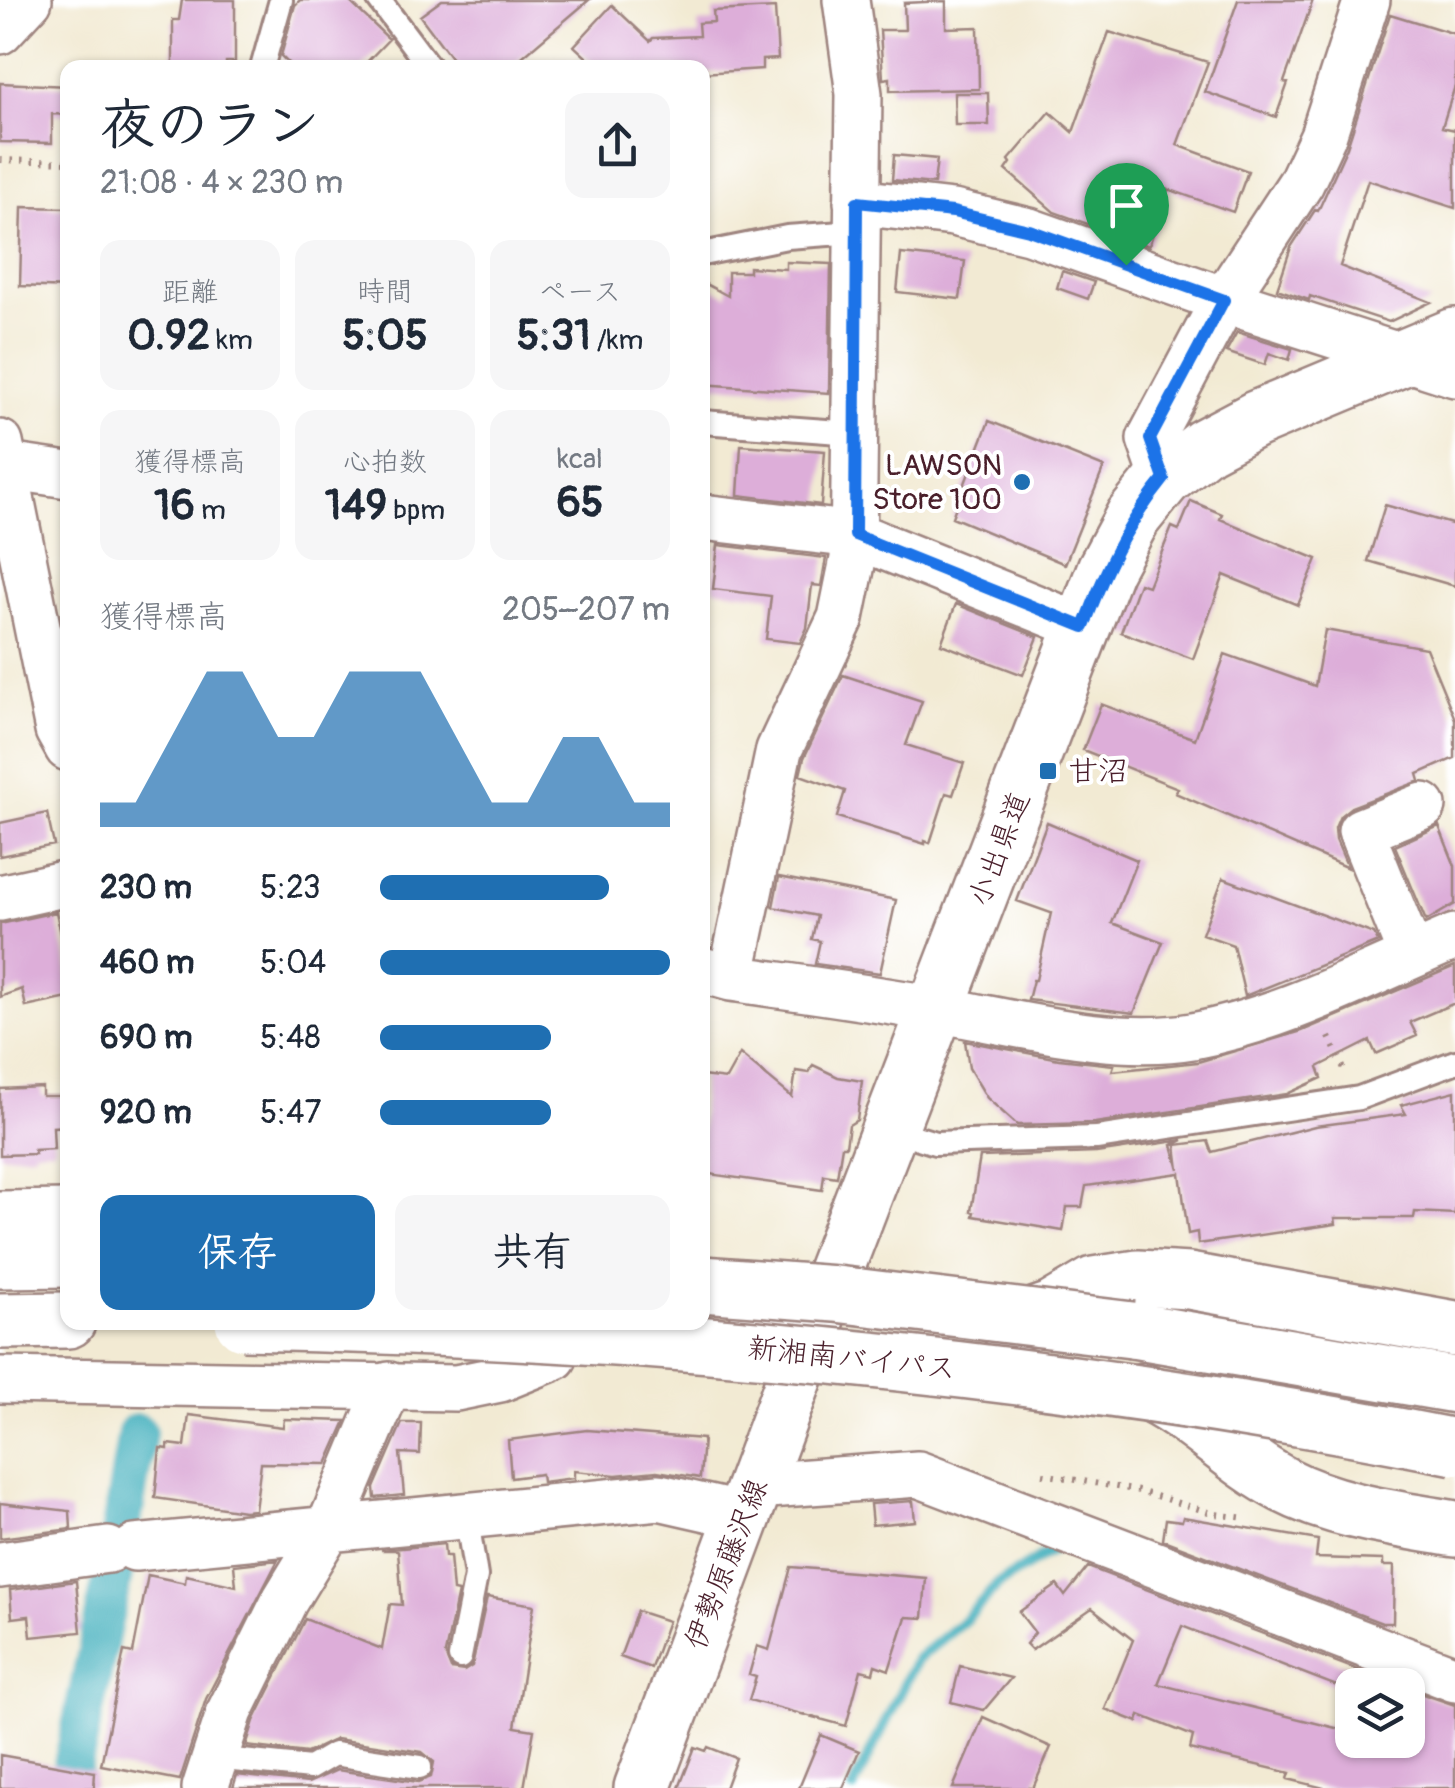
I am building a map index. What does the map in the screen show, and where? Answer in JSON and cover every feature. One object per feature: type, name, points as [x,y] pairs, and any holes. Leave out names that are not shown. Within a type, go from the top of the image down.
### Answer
[{"type":"main road","name":"小出県道","points":[[815,1325],[1106,569],[1133,518],[1164,479],[1206,446],[1256,418],[1455,336]]},
{"type":"main road","points":[[0,1260],[60,1259]]},
{"type":"main road","points":[[0,1275],[60,1274]]},
{"type":"main road","points":[[710,1324],[1011,1325],[1052,1310],[1094,1285],[1138,1278],[1188,1281],[1455,1329]]},
{"type":"main road","name":"新湘南バイパス","points":[[710,1285],[836,1294],[1132,1330],[1455,1386]]},
{"type":"main road","points":[[710,1301],[815,1325],[1082,1374],[1146,1392],[1284,1486],[1354,1510],[1455,1529]]},
{"type":"main road","points":[[0,1308],[60,1307]]},
{"type":"main road","points":[[0,1321],[60,1320]]},
{"type":"main road","name":"伊勢原藤沢線","points":[[642,1788],[815,1325]]},
{"type":"main road","name":"新湘南バイパス","points":[[497,1330],[828,1354],[1116,1389],[1455,1446]]},
{"type":"street","points":[[0,31],[30,0]]},
{"type":"street","points":[[846,0],[860,94],[855,535],[841,618],[780,750],[710,975],[938,1009],[1021,1026],[1140,1039],[1188,1037],[1246,1023],[1310,1000],[1455,937]]},
{"type":"street","points":[[1164,479],[1150,439],[1224,300],[1308,167],[1323,136],[1367,0]]},
{"type":"street","points":[[856,217],[953,212],[1029,230],[1224,300],[1455,374]]},
{"type":"street","points":[[60,473],[2,458],[60,734]]},
{"type":"street","points":[[710,518],[855,535],[1084,627]]},
{"type":"street","points":[[1411,955],[1361,831],[1422,806]]},
{"type":"street","points":[[0,898],[60,885]]},
{"type":"street","points":[[0,1214],[60,1213]]},
{"type":"street","points":[[0,1380],[456,1388],[500,1380],[554,1357],[566,1330]]},
{"type":"street","points":[[210,1773],[230,1711],[277,1616],[330,1526],[389,1385]]},
{"type":"street","points":[[0,1564],[330,1526],[659,1497],[749,1501],[918,1474],[1455,1679]]},
{"type":"lane","points":[[264,60],[281,0]]},
{"type":"lane","points":[[379,0],[424,60]]},
{"type":"lane","points":[[710,252],[787,237],[856,217]]},
{"type":"lane","points":[[710,423],[854,434]]},
{"type":"lane","points":[[889,1129],[935,1143],[1096,1138],[1359,1098],[1455,1062]]},
{"type":"lane","points":[[460,1658],[476,1576],[466,1514]]},
{"type":"lane","points":[[210,1773],[310,1768],[334,1754],[420,1767]]},
{"type":"path","points":[[0,160],[60,162]]},
{"type":"path","points":[[1310,1000],[1359,1098]]},
{"type":"path","points":[[1030,1472],[1139,1490],[1215,1514],[1254,1520]]},
{"type":"building","points":[[182,0],[235,0],[235,60],[173,60],[173,20],[179,20]]},
{"type":"building","points":[[300,0],[348,0],[389,39],[369,60],[285,60],[281,56],[295,5]]},
{"type":"building","points":[[442,0],[589,0],[518,60],[453,60],[420,16]]},
{"type":"building","points":[[1238,0],[1313,0],[1276,117],[1205,92]]},
{"type":"building","points":[[946,1],[946,28],[978,27],[979,89],[890,91],[890,78],[883,79],[880,30],[905,30],[904,3]]},
{"type":"building","points":[[612,5],[650,41],[699,36],[698,23],[714,22],[713,11],[775,8],[778,59],[762,60],[762,69],[710,72],[710,60],[589,60],[574,46]]},
{"type":"building","points":[[1390,14],[1455,34],[1455,86],[1442,127],[1455,130],[1455,208],[1368,180],[1340,266],[1431,302],[1389,322],[1277,289],[1291,247],[1318,211],[1347,147]]},
{"type":"building","points":[[1109,32],[1208,62],[1177,145],[1248,171],[1233,212],[1168,189],[1149,246],[1054,212],[1006,170],[1009,160],[1050,112],[1073,132]]},
{"type":"building","points":[[0,83],[60,86],[60,114],[52,114],[52,143],[0,142]]},
{"type":"building","points":[[954,93],[988,93],[989,125],[955,125]]},
{"type":"building","points":[[894,155],[937,159],[934,184],[892,180]]},
{"type":"building","points":[[22,207],[60,208],[60,288],[20,286]]},
{"type":"building","points":[[901,254],[965,261],[960,299],[897,292]]},
{"type":"building","points":[[786,262],[831,264],[829,393],[710,385],[710,286],[728,296],[728,272],[749,272],[749,267],[786,269]]},
{"type":"building","points":[[1062,271],[1094,282],[1088,299],[1057,288]]},
{"type":"building","points":[[1237,332],[1292,349],[1289,360],[1269,353],[1265,365],[1226,352]]},
{"type":"building","points":[[989,421],[1104,467],[1065,564],[952,517]]},
{"type":"building","points":[[741,445],[825,451],[821,505],[738,495]]},
{"type":"building","points":[[1191,501],[1222,514],[1220,519],[1317,559],[1298,605],[1224,575],[1193,659],[1121,632],[1139,583],[1148,586],[1172,527],[1179,530]]},
{"type":"building","points":[[1385,505],[1455,525],[1455,586],[1368,561]]},
{"type":"building","points":[[718,545],[826,558],[821,586],[812,585],[807,628],[800,643],[766,639],[771,596],[713,589]]},
{"type":"building","points":[[956,604],[1038,637],[1023,675],[941,644]]},
{"type":"building","points":[[1325,630],[1426,648],[1455,719],[1455,758],[1418,774],[1420,781],[1351,807],[1340,816],[1336,840],[1348,868],[1175,793],[1178,788],[1083,750],[1101,704],[1195,739],[1225,654],[1315,686]]},
{"type":"building","points":[[843,675],[922,701],[906,745],[964,763],[953,795],[946,793],[930,843],[837,817],[845,791],[800,775],[804,758]]},
{"type":"building","points":[[47,813],[54,845],[0,856],[0,823]]},
{"type":"building","points":[[1047,822],[1137,860],[1112,923],[1163,942],[1134,1013],[1028,1000],[1051,913],[1017,901]]},
{"type":"building","points":[[1439,826],[1455,866],[1455,904],[1426,921],[1395,846]]},
{"type":"building","points":[[779,877],[896,900],[880,973],[815,964],[820,941],[812,939],[817,916],[773,907]]},
{"type":"building","points":[[1223,878],[1374,934],[1378,942],[1245,996],[1233,945],[1202,934]]},
{"type":"building","points":[[56,912],[60,930],[60,1000],[26,1007],[22,989],[0,997],[0,924]]},
{"type":"building","points":[[1455,966],[1455,1003],[1410,1022],[1417,1036],[1376,1054],[1370,1041],[1318,1067],[1322,1078],[1287,1094],[1095,1123],[1017,1125],[987,1098],[969,1068],[965,1041],[1114,1065],[1112,1071],[1198,1062],[1302,1031]]},
{"type":"building","points":[[740,1054],[792,1097],[796,1071],[809,1073],[813,1065],[838,1077],[862,1081],[857,1120],[849,1125],[837,1177],[824,1175],[822,1190],[710,1174],[710,1077],[726,1079]]},
{"type":"building","points":[[42,1087],[42,1096],[60,1096],[60,1126],[53,1127],[54,1149],[0,1155],[0,1089]]},
{"type":"building","points":[[1455,1091],[1455,1214],[1415,1212],[1414,1218],[1335,1218],[1336,1224],[1198,1244],[1197,1232],[1188,1234],[1180,1173],[1086,1186],[1082,1207],[1067,1207],[1063,1231],[973,1216],[971,1211],[980,1157],[1096,1153],[1183,1140],[1172,1145],[1179,1170],[1176,1145],[1208,1141],[1212,1152],[1315,1126],[1406,1114],[1401,1105]]},
{"type":"building","points":[[189,1415],[283,1427],[284,1419],[346,1421],[327,1464],[261,1463],[255,1510],[244,1511],[155,1498],[160,1448],[168,1449],[168,1444],[185,1446]]},
{"type":"building","points":[[402,1423],[421,1423],[420,1454],[400,1453],[404,1495],[375,1498],[374,1488]]},
{"type":"building","points":[[587,1430],[703,1439],[700,1478],[657,1471],[616,1475],[574,1471],[574,1478],[542,1482],[541,1474],[511,1478],[508,1440]]},
{"type":"building","points":[[913,1501],[915,1521],[872,1525],[870,1504]]},
{"type":"building","points":[[0,1503],[70,1511],[71,1529],[0,1538]]},
{"type":"building","points":[[1183,1517],[1318,1540],[1316,1558],[1383,1560],[1383,1566],[1394,1566],[1393,1623],[1382,1623],[1163,1540],[1166,1519],[1182,1521]]},
{"type":"building","points":[[444,1544],[445,1556],[450,1556],[453,1591],[458,1592],[445,1654],[451,1669],[464,1671],[472,1666],[487,1597],[534,1605],[515,1727],[534,1730],[524,1788],[233,1788],[237,1775],[308,1783],[337,1770],[418,1782],[431,1777],[434,1762],[422,1752],[336,1739],[307,1753],[246,1746],[254,1721],[305,1619],[382,1649],[390,1604],[402,1605],[398,1550],[381,1550]]},
{"type":"building","points":[[278,1560],[206,1699],[180,1780],[101,1765],[124,1651],[133,1653],[148,1575],[185,1583],[186,1575],[236,1586],[234,1565]]},
{"type":"building","points":[[791,1567],[926,1578],[923,1618],[906,1617],[889,1670],[875,1665],[873,1673],[861,1670],[846,1726],[749,1700],[756,1677],[749,1675],[757,1646],[769,1650]]},
{"type":"building","points":[[1088,1567],[1352,1668],[1335,1668],[1335,1685],[1182,1626],[1158,1684],[1335,1728],[1335,1758],[1425,1758],[1425,1695],[1455,1705],[1455,1788],[1324,1788],[1288,1779],[1290,1773],[1190,1749],[1193,1736],[1140,1715],[1138,1722],[1105,1709],[1133,1640],[1092,1608],[1032,1650],[1026,1644],[1035,1633],[1019,1612],[1057,1585],[1065,1596]]},
{"type":"building","points":[[76,1581],[81,1632],[31,1637],[29,1616],[12,1618],[10,1590]]},
{"type":"building","points":[[637,1611],[668,1621],[651,1668],[620,1657]]},
{"type":"building","points":[[960,1666],[1011,1678],[984,1710],[951,1702]]},
{"type":"building","points":[[983,1717],[1051,1747],[1033,1788],[953,1788]]},
{"type":"building","points":[[821,1735],[859,1751],[843,1788],[799,1788]]},
{"type":"building","points":[[695,1747],[706,1751],[708,1747],[736,1758],[725,1788],[679,1788]]},
{"type":"building","points":[[0,1755],[95,1772],[94,1788],[0,1788]]},
{"type":"waterway","points":[[68,1788],[115,1565],[137,1433]]},
{"type":"waterway","points":[[853,1788],[917,1659],[965,1620],[998,1584],[1051,1551]]},
{"type":"place","name":"LAWSON Store 100","points":[[1022,482]]},
{"type":"place","name":"甘沼","points":[[1048,771]]},
{"type":"route","points":[[857,202],[953,212],[1029,230],[1126,265],[1224,300],[1150,439],[1164,479],[1133,518],[1106,569],[1084,627],[855,535],[857,202]]}]
